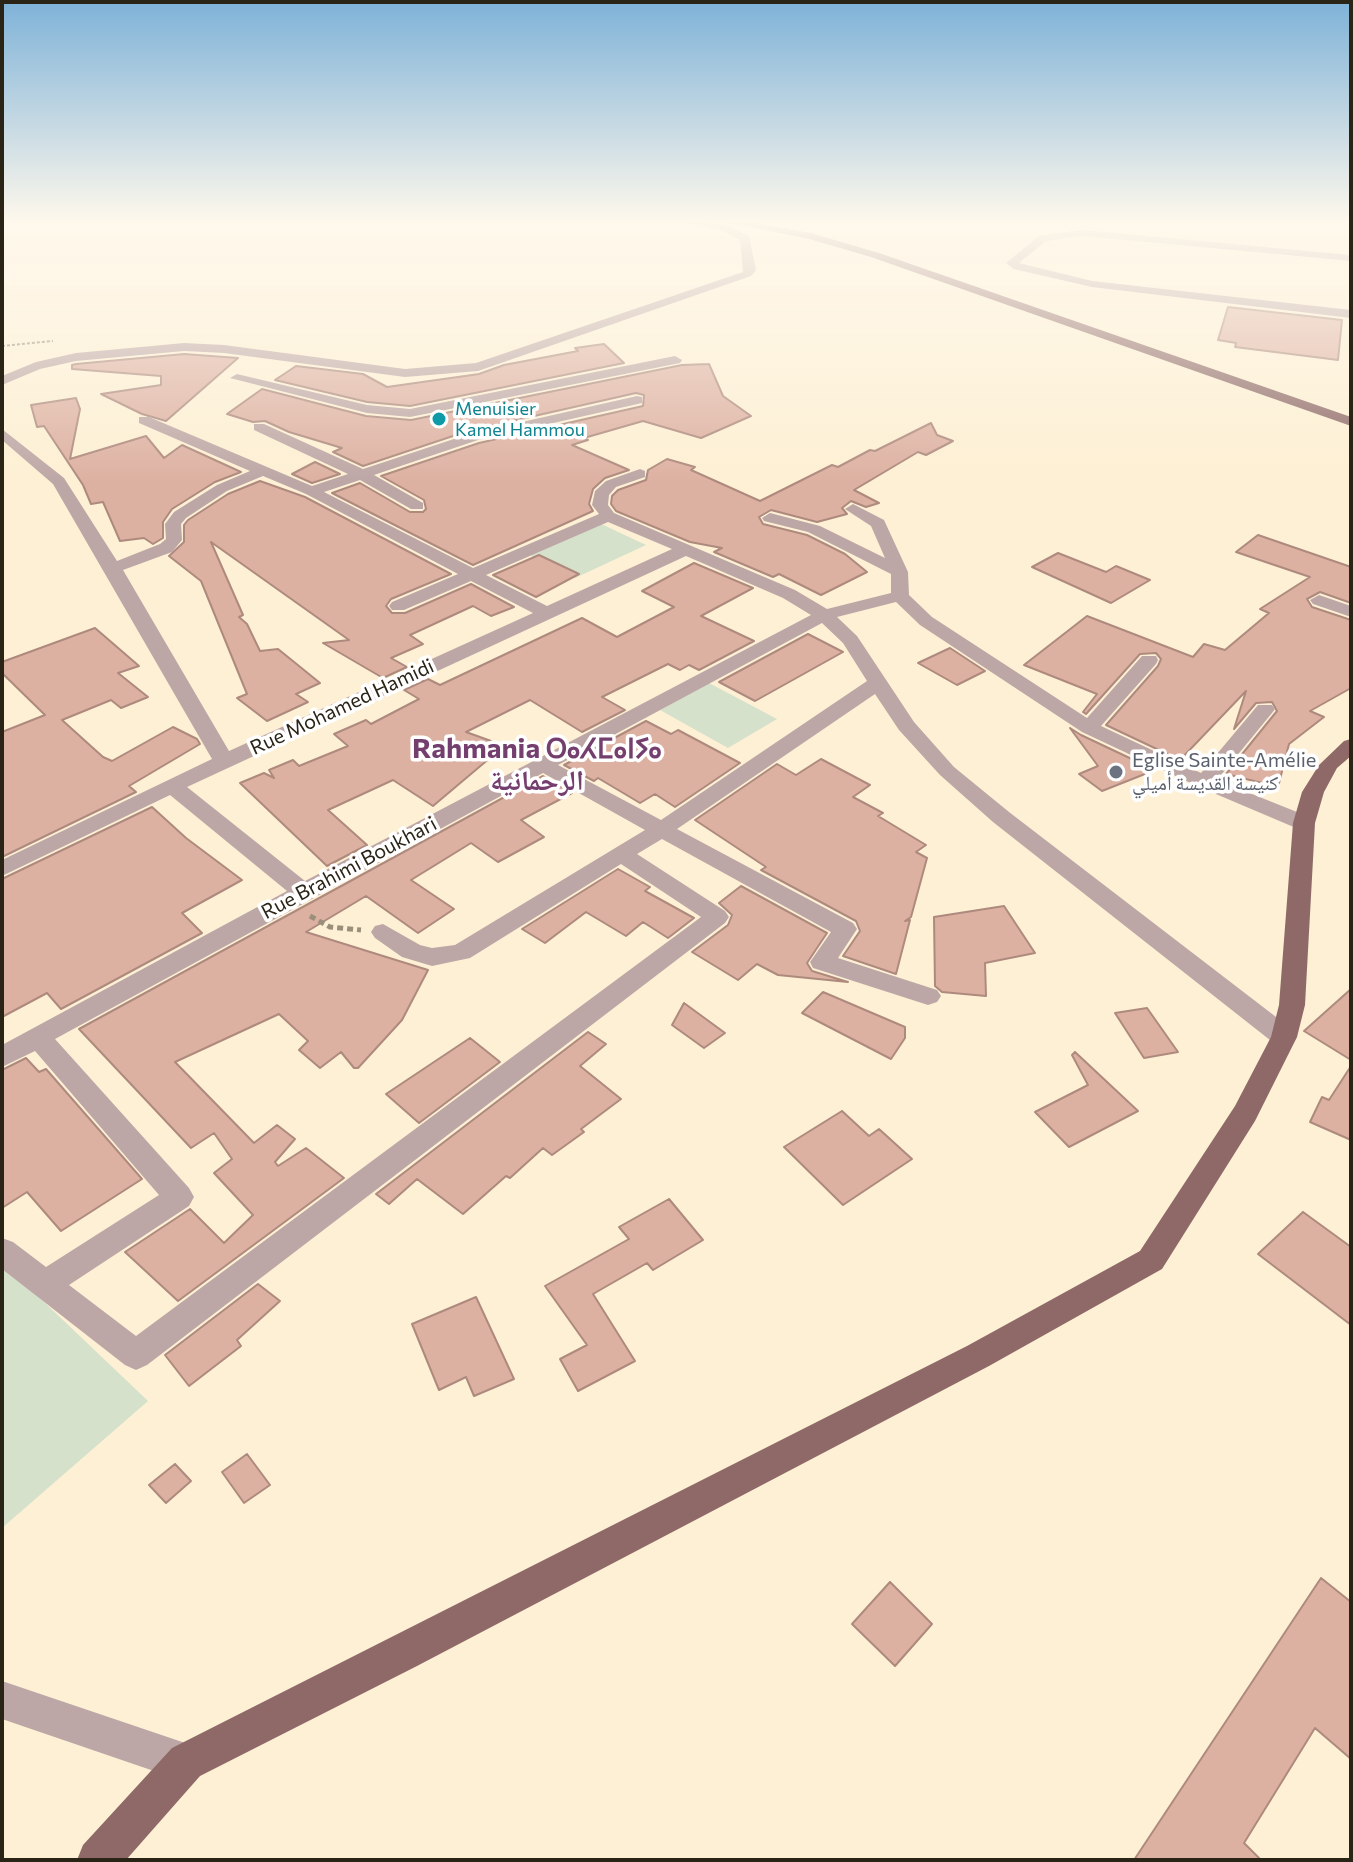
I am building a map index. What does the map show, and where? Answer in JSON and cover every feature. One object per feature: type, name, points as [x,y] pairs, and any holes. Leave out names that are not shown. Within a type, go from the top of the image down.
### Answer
[{"type":"main road","points":[[1029,309],[1351,422]]},
{"type":"main road","points":[[1049,309],[1351,414]]},
{"type":"main road","points":[[98,1860],[186,1762],[404,1653],[950,1370],[1151,1260],[1245,1113],[1284,1037],[1292,1005],[1304,823],[1313,792],[1329,765],[1351,745]]},
{"type":"street","points":[[2,381],[36,366],[76,357],[184,347],[420,373],[478,367],[650,309]]},
{"type":"street","points":[[1307,309],[1351,314]]},
{"type":"street","points":[[237,378],[380,412],[425,411],[675,360]]},
{"type":"street","points":[[313,396],[356,367]]},
{"type":"street","points":[[311,491],[474,437],[637,400]]},
{"type":"street","points":[[144,420],[311,491],[545,612]]},
{"type":"street","points":[[259,427],[359,473],[417,506]]},
{"type":"street","points":[[2,433],[59,481],[224,761]]},
{"type":"street","points":[[113,568],[166,548],[174,540],[173,524],[180,515],[222,488],[263,471]]},
{"type":"street","points":[[640,474],[611,484],[601,494],[600,505],[608,516],[789,594],[824,615],[850,640],[906,726],[972,794],[1284,1037]]},
{"type":"street","points":[[853,509],[878,523],[899,572],[900,596],[926,621],[1089,728],[1204,782],[1304,823]]},
{"type":"street","points":[[398,606],[608,516]]},
{"type":"street","points":[[770,518],[814,529],[899,572]]},
{"type":"street","name":"Rue Mohamed Hamidi","points":[[2,869],[224,761],[684,550]]},
{"type":"street","name":"Rue Brahimi Boukhari","points":[[2,1057],[294,897],[824,615],[900,596]]},
{"type":"street","points":[[1319,600],[1351,612]]},
{"type":"street","points":[[1089,728],[1149,660]]},
{"type":"street","points":[[383,932],[411,951],[432,957],[461,952],[662,829],[878,683]]},
{"type":"street","points":[[1204,782],[1265,709]]},
{"type":"street","points":[[543,765],[845,929],[822,962],[928,996]]},
{"type":"street","points":[[173,787],[294,897]]},
{"type":"street","points":[[2,1251],[136,1355],[717,917],[619,853]]},
{"type":"street","points":[[38,1037],[179,1197],[43,1285]]},
{"type":"street","points":[[2,1700],[186,1762]]},
{"type":"path","points":[[294,897],[330,927],[383,932]]},
{"type":"green space","points":[[597,522],[646,545],[575,578],[526,553]]},
{"type":"green space","points":[[709,683],[777,719],[728,748],[660,710]]},
{"type":"green space","points":[[2,1262],[148,1401],[2,1528]]},
{"type":"building","points":[[1227,309],[1342,320],[1338,360],[1235,347],[1236,343],[1218,340]]},
{"type":"building","points":[[604,344],[624,363],[410,406],[367,402],[275,380],[296,366],[363,374],[387,387],[479,374],[504,365]]},
{"type":"building","points":[[184,354],[238,358],[166,421],[142,414],[101,394],[161,385],[161,376],[72,369],[72,365],[76,364]]},
{"type":"building","points":[[709,364],[723,396],[751,416],[701,438],[643,421],[584,438],[588,440],[572,445],[629,470],[605,478],[593,489],[589,504],[593,511],[473,565],[332,493],[360,483],[410,512],[423,512],[426,509],[424,500],[381,476],[479,443],[643,406],[644,395],[636,393],[468,431],[363,466],[333,452],[342,448],[289,432],[265,421],[253,422],[227,414],[262,389],[366,416],[411,420],[682,365]]},
{"type":"building","points":[[76,398],[80,409],[70,459],[146,436],[164,458],[182,445],[241,472],[215,482],[172,509],[163,522],[163,538],[153,544],[144,538],[120,541],[103,502],[91,504],[83,485],[44,426],[37,427],[31,405]]},
{"type":"building","points":[[931,423],[937,435],[953,441],[926,455],[918,452],[854,490],[879,503],[866,507],[851,501],[842,508],[847,514],[817,522],[771,510],[759,517],[763,524],[807,535],[845,554],[867,572],[821,595],[779,574],[773,577],[714,552],[722,548],[690,542],[616,511],[611,504],[612,496],[618,490],[646,480],[648,470],[667,459],[695,467],[691,470],[760,501],[832,465],[838,467]]},
{"type":"building","points":[[315,462],[340,474],[312,483],[292,474]]},
{"type":"building","points":[[260,481],[305,497],[451,574],[391,599],[386,606],[392,613],[405,613],[471,584],[514,607],[491,616],[473,606],[410,635],[423,644],[391,658],[407,667],[383,678],[323,643],[349,640],[211,542],[243,615],[239,617],[247,624],[260,651],[278,649],[320,683],[296,694],[308,702],[267,721],[237,698],[247,694],[201,581],[169,556],[184,542],[184,525],[188,520],[228,494]]},
{"type":"building","points":[[1258,535],[1351,567],[1351,603],[1320,592],[1307,599],[1312,607],[1351,620],[1351,688],[1310,711],[1324,717],[1289,744],[1278,787],[1226,774],[1277,711],[1272,702],[1256,703],[1234,729],[1246,691],[1180,760],[1106,725],[1158,666],[1161,659],[1156,653],[1140,654],[1086,714],[1083,712],[1097,694],[1024,665],[1087,616],[1193,657],[1204,644],[1225,650],[1269,613],[1260,609],[1310,577],[1236,552]]},
{"type":"building","points":[[1058,553],[1106,572],[1116,566],[1150,580],[1111,603],[1032,567]]},
{"type":"building","points":[[539,555],[579,574],[536,597],[493,575]]},
{"type":"building","points":[[694,563],[753,588],[701,616],[754,641],[699,670],[689,665],[680,670],[668,664],[602,697],[625,710],[582,732],[530,700],[466,732],[491,741],[484,747],[497,752],[433,806],[393,780],[328,810],[367,845],[327,866],[240,783],[264,773],[274,778],[269,770],[293,760],[299,766],[348,746],[334,734],[366,720],[371,724],[419,699],[404,690],[428,679],[440,685],[582,618],[617,637],[674,607],[642,591]]},
{"type":"building","points":[[95,628],[139,666],[118,673],[148,697],[121,708],[111,700],[62,720],[103,757],[112,761],[173,727],[197,739],[200,744],[129,786],[136,792],[2,857],[2,732],[45,715],[2,673],[2,662]]},
{"type":"building","points":[[808,634],[843,652],[755,701],[719,682]]},
{"type":"building","points":[[950,648],[985,671],[957,685],[918,663]]},
{"type":"building","points":[[646,721],[671,734],[678,730],[740,763],[675,807],[655,794],[640,803],[598,778],[594,781],[564,765]]},
{"type":"building","name":"Eglise Sainte-Amélie كنيسة القديسة أميلي","points":[[1070,728],[1155,770],[1102,791],[1079,774],[1098,766]]},
{"type":"building","points":[[821,759],[870,785],[853,797],[883,813],[878,816],[926,845],[916,852],[927,858],[911,917],[905,921],[910,920],[896,974],[843,956],[860,931],[856,921],[761,870],[766,867],[695,820],[777,764],[796,775]]},
{"type":"building","points":[[543,776],[572,793],[521,820],[544,837],[498,862],[471,843],[411,880],[454,909],[418,933],[366,896],[306,932],[428,970],[402,1020],[358,1068],[354,1068],[341,1052],[320,1068],[299,1050],[308,1041],[279,1014],[175,1062],[254,1143],[277,1125],[295,1139],[275,1162],[278,1166],[306,1148],[344,1178],[178,1301],[125,1252],[190,1209],[224,1243],[253,1215],[214,1173],[232,1159],[214,1133],[191,1148],[79,1029]]},
{"type":"building","points":[[152,807],[186,838],[242,880],[182,913],[202,933],[61,1009],[47,993],[2,1017],[2,879]]},
{"type":"building","points":[[618,869],[650,887],[645,891],[694,918],[668,938],[643,922],[626,936],[586,912],[545,943],[522,929]]},
{"type":"building","points":[[741,886],[827,933],[807,963],[812,971],[848,982],[778,975],[757,964],[738,980],[692,952],[728,925],[732,915],[719,903]]},
{"type":"building","points":[[1004,906],[1035,953],[985,963],[986,996],[942,992],[935,986],[934,917]]},
{"type":"building","points":[[1351,989],[1351,1060],[1304,1031]]},
{"type":"building","points":[[823,992],[905,1027],[905,1038],[891,1059],[802,1013]]},
{"type":"building","points":[[684,1003],[725,1033],[704,1048],[672,1025]]},
{"type":"building","points":[[1147,1008],[1178,1052],[1144,1058],[1115,1013]]},
{"type":"building","points":[[588,1032],[606,1044],[580,1066],[621,1099],[581,1129],[584,1132],[552,1155],[543,1148],[463,1214],[417,1179],[389,1204],[376,1194]]},
{"type":"building","points":[[470,1038],[500,1062],[419,1123],[386,1094]]},
{"type":"building","points":[[1075,1052],[1138,1111],[1069,1147],[1035,1112],[1088,1085],[1072,1055]]},
{"type":"building","points":[[26,1058],[39,1072],[46,1069],[142,1179],[61,1231],[27,1192],[2,1208],[2,1070]]},
{"type":"building","points":[[1351,1066],[1351,1140],[1310,1122],[1322,1097],[1329,1100]]},
{"type":"building","points":[[842,1111],[869,1136],[879,1129],[912,1159],[843,1205],[784,1147]]},
{"type":"building","points":[[669,1199],[703,1240],[653,1270],[647,1263],[593,1294],[635,1361],[578,1391],[560,1359],[587,1345],[545,1286],[629,1239],[619,1227]]},
{"type":"building","points":[[1303,1212],[1351,1247],[1351,1325],[1258,1254]]},
{"type":"building","points":[[258,1284],[280,1301],[237,1340],[241,1346],[189,1386],[165,1355]]},
{"type":"building","points":[[476,1297],[514,1379],[474,1396],[466,1377],[439,1390],[412,1324]]},
{"type":"building","points":[[247,1454],[270,1485],[244,1503],[222,1472]]},
{"type":"building","points":[[175,1464],[191,1481],[166,1503],[149,1485]]},
{"type":"building","points":[[1321,1578],[1351,1602],[1351,1759],[1315,1728],[1244,1843],[1261,1860],[1134,1860]]},
{"type":"building","points":[[890,1582],[932,1624],[895,1666],[852,1624]]},
{"type":"place","name":"Menuisier Kamel Hammou","points":[[439,419]]},
{"type":"place","name":"Eglise Sainte-Amélie كنيسة القديسة أميلي","points":[[1116,772]]},
{"type":"district","name":"Rahmania ⵔⴰⵃⵎⴰⵏⵢⴰ الرحمانية","points":[[537,765]]}]
